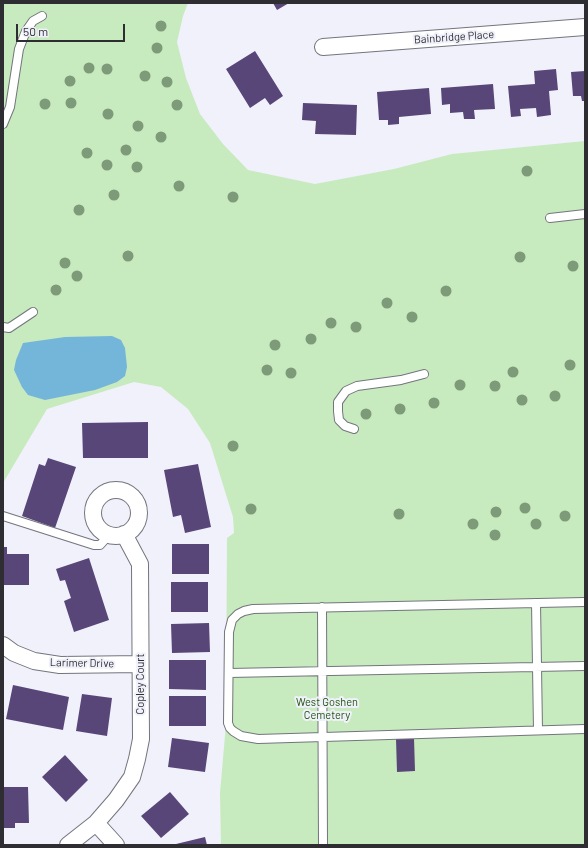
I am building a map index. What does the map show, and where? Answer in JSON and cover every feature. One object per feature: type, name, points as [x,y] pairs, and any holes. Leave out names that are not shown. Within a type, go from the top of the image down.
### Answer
[{"type":"street","name":"Bainbridge Place","points":[[323,48],[585,27]]},
{"type":"street","name":"Copley Court","points":[[68,845],[96,823],[116,800],[132,776],[137,759],[140,739],[140,564],[117,534]]},
{"type":"street","name":"Larimer Drive","points":[[3,645],[34,661],[60,665],[140,664]]},
{"type":"street","points":[[96,823],[116,845]]},
{"type":"lane","points":[[3,124],[10,107],[19,49],[33,21],[42,16]]},
{"type":"lane","points":[[550,218],[585,214]]},
{"type":"lane","points":[[3,327],[10,328],[33,312]]},
{"type":"lane","points":[[354,429],[345,426],[339,420],[338,402],[346,391],[357,386],[401,380],[424,374]]},
{"type":"lane","points":[[3,516],[94,545],[100,545],[117,534]]},
{"type":"lane","points":[[585,602],[253,609],[238,614],[232,620],[229,632],[228,723],[233,731],[246,737],[258,739],[585,729]]},
{"type":"lane","points":[[536,603],[538,730]]},
{"type":"lane","points":[[322,607],[321,672],[323,845]]},
{"type":"lane","points":[[229,673],[585,666]]},
{"type":"green space","name":"West Goshen Cemetery","points":[[3,3],[188,3],[183,16],[177,42],[186,78],[200,114],[223,144],[248,170],[315,184],[394,169],[452,154],[585,141],[585,845],[221,845],[220,793],[226,724],[227,538],[234,533],[233,517],[210,443],[188,409],[161,387],[134,382],[47,409],[3,483]]},
{"type":"water","points":[[112,336],[121,340],[125,348],[127,367],[125,376],[117,382],[95,390],[45,400],[28,395],[22,387],[14,370],[16,360],[23,343],[65,337]]},
{"type":"building","points":[[273,3],[289,3],[277,10]]},
{"type":"building","points":[[255,51],[283,96],[270,105],[265,98],[250,108],[226,69]]},
{"type":"building","points":[[556,69],[558,90],[549,91],[551,115],[537,117],[536,108],[520,109],[521,116],[511,117],[508,86],[535,84],[534,71]]},
{"type":"building","points":[[585,71],[585,101],[582,101],[581,96],[573,96],[571,72]]},
{"type":"building","points":[[493,84],[495,109],[474,110],[475,119],[464,119],[463,112],[450,113],[450,104],[442,105],[441,88]]},
{"type":"building","points":[[429,88],[431,114],[399,117],[399,124],[388,125],[388,120],[379,120],[377,92]]},
{"type":"building","points":[[303,103],[357,105],[356,135],[315,134],[316,121],[302,120]]},
{"type":"building","points":[[148,422],[148,458],[83,458],[82,423]]},
{"type":"building","points":[[48,458],[76,467],[55,528],[22,516],[39,464],[45,466]]},
{"type":"building","points":[[198,464],[211,527],[185,533],[181,515],[173,517],[164,470]]},
{"type":"building","points":[[172,544],[209,544],[209,574],[172,574]]},
{"type":"building","points":[[3,547],[7,547],[7,554],[29,554],[29,585],[3,585]]},
{"type":"building","points":[[89,558],[109,620],[74,632],[64,601],[71,598],[65,580],[60,581],[56,569]]},
{"type":"building","points":[[171,582],[208,582],[208,612],[171,612]]},
{"type":"building","points":[[209,623],[210,652],[172,653],[171,624]]},
{"type":"building","points":[[169,660],[206,660],[206,690],[169,689]]},
{"type":"building","points":[[13,685],[69,697],[63,730],[6,719]]},
{"type":"building","points":[[82,694],[112,698],[107,736],[76,731]]},
{"type":"building","points":[[169,696],[206,696],[206,726],[169,726]]},
{"type":"building","points":[[172,738],[209,743],[205,772],[168,767]]},
{"type":"building","points":[[414,738],[415,771],[397,772],[396,739]]},
{"type":"building","points":[[65,755],[88,780],[66,802],[42,777]]},
{"type":"building","points":[[3,787],[28,787],[29,823],[15,823],[15,828],[3,828]]},
{"type":"building","points":[[170,792],[189,814],[161,838],[141,816]]},
{"type":"building","points":[[205,837],[207,845],[176,845],[176,844]]}]
